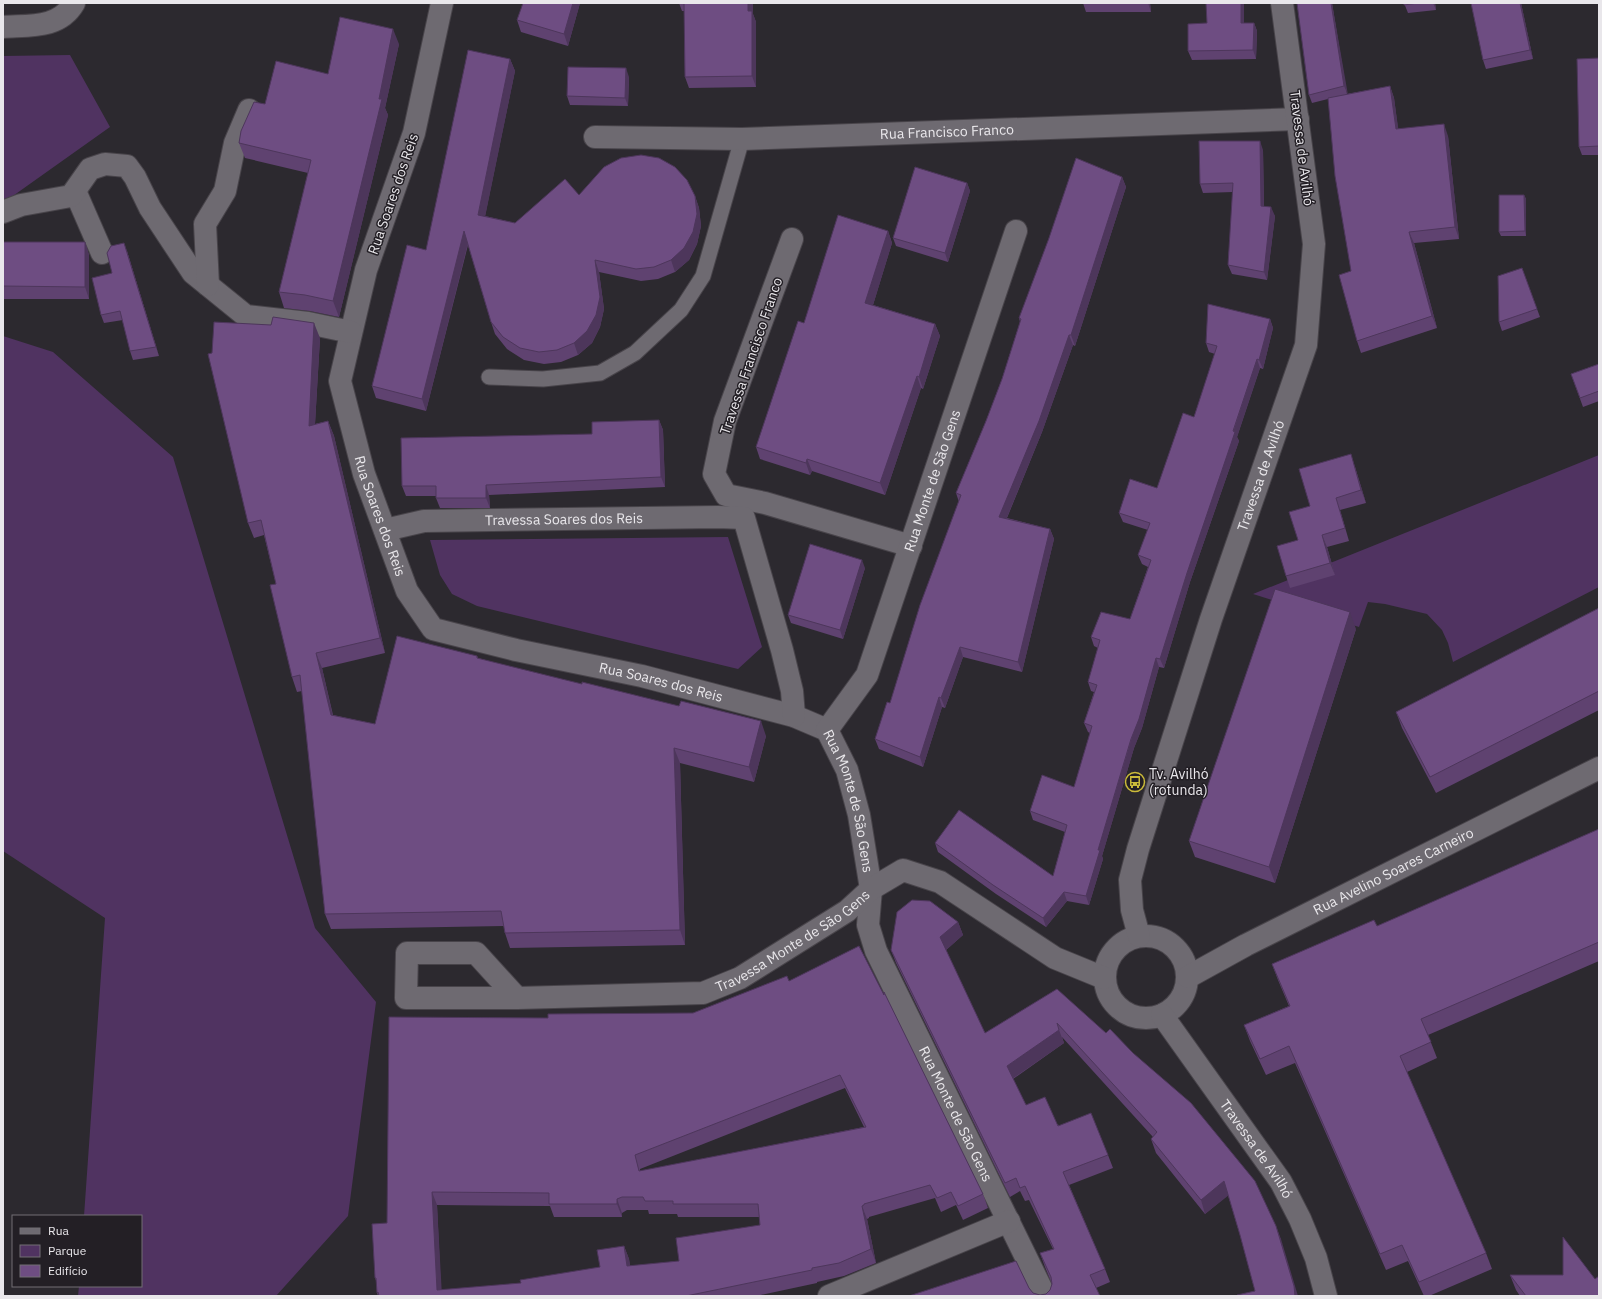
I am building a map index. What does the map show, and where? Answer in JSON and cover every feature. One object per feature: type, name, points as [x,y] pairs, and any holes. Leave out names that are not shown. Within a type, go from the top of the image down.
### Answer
[{"type":"street","points":[[3,27],[45,25],[63,17],[74,3]]},
{"type":"street","name":"Rua Soares dos Reis","points":[[442,3],[414,133],[366,270],[340,381],[364,474],[406,591],[433,629],[516,650],[642,676],[794,716],[827,730]]},
{"type":"street","name":"Travessa de Avilhó","points":[[1139,936],[1132,910],[1130,880],[1138,849],[1211,619],[1306,345],[1314,244],[1282,3]]},
{"type":"street","points":[[208,285],[205,224],[225,191],[235,143],[249,110]]},
{"type":"street","name":"Rua Francisco Franco","points":[[595,137],[742,139],[1298,119]]},
{"type":"street","points":[[3,212],[21,205],[71,196],[90,169],[105,164],[127,166],[135,177],[150,208],[193,273],[246,316],[308,323],[351,332]]},
{"type":"street","points":[[75,191],[102,253]]},
{"type":"street","name":"Rua Monte de São Gens","points":[[1016,231],[867,675],[827,730],[847,770],[859,815],[871,889],[868,925],[876,951],[1045,1296]]},
{"type":"street","name":"Travessa Francisco Franco","points":[[792,239],[725,421],[714,474],[726,495],[765,503],[911,546]]},
{"type":"street","points":[[765,503],[744,518],[782,650],[792,691],[794,716]]},
{"type":"street","name":"Travessa Soares dos Reis","points":[[385,530],[424,521],[718,517],[744,518]]},
{"type":"street","name":"Rua Avelino Soares Carneiro","points":[[1188,977],[1246,945],[1599,768]]},
{"type":"street","name":"Travessa Monte de São Gens","points":[[517,998],[476,953],[406,953],[406,998],[517,998],[704,993],[740,978],[847,911],[871,889],[902,870],[940,882],[1055,958],[1104,978]]},
{"type":"street","points":[[1139,936],[1151,936],[1163,939],[1173,945],[1183,960],[1188,977],[1186,989],[1181,1000],[1173,1009],[1162,1015],[1149,1018],[1135,1017],[1123,1011],[1113,1001],[1107,989],[1104,978],[1108,961],[1115,950],[1126,941],[1139,936]]},
{"type":"street","name":"Travessa de Avilhó","points":[[1162,1015],[1281,1182],[1300,1219],[1316,1258],[1326,1296]]},
{"type":"street","points":[[829,1296],[1009,1222]]},
{"type":"lane","points":[[489,377],[542,379],[600,373],[635,353],[681,310],[704,276],[742,139]]},
{"type":"green space","points":[[70,55],[110,127],[3,203],[3,56]]},
{"type":"green space","points":[[3,336],[53,352],[173,457],[315,928],[376,1002],[348,1216],[276,1296],[78,1296],[79,1287],[142,1287],[142,1215],[84,1215],[105,918],[3,851]]},
{"type":"green space","points":[[1599,455],[1599,587],[1453,662],[1448,643],[1442,630],[1427,614],[1385,604],[1368,602],[1359,627],[1253,594]]},
{"type":"green space","points":[[728,537],[762,647],[738,669],[477,606],[452,594],[440,575],[430,540]]},
{"type":"building","points":[[523,3],[573,3],[564,34],[517,20]]},
{"type":"building","points":[[684,3],[748,3],[748,11],[752,11],[752,76],[685,77]]},
{"type":"building","points":[[1206,3],[1241,3],[1241,23],[1254,23],[1253,50],[1188,51],[1188,24],[1207,23]]},
{"type":"building","points":[[1297,3],[1331,3],[1344,86],[1309,95]]},
{"type":"building","points":[[1404,3],[1418,3],[1404,5]]},
{"type":"building","points":[[1471,3],[1520,3],[1530,50],[1483,60]]},
{"type":"building","points":[[340,17],[393,29],[379,99],[382,99],[333,301],[305,295],[279,292],[311,160],[239,143],[241,131],[254,102],[265,104],[276,61],[328,74]]},
{"type":"building","points":[[468,50],[510,59],[478,215],[515,223],[565,179],[579,195],[604,167],[621,158],[641,155],[659,158],[675,167],[687,180],[695,196],[697,214],[693,232],[684,248],[671,260],[654,267],[636,269],[595,260],[600,297],[596,315],[587,331],[574,343],[557,350],[539,352],[520,348],[503,337],[491,322],[464,231],[422,399],[372,386],[407,245],[426,250]]},
{"type":"building","points":[[1599,58],[1599,146],[1579,147],[1577,59]]},
{"type":"building","points":[[568,67],[626,68],[625,98],[567,96]]},
{"type":"building","points":[[1390,86],[1396,129],[1444,124],[1455,227],[1409,232],[1432,316],[1357,341],[1339,275],[1351,271],[1335,176],[1328,98]]},
{"type":"building","points":[[1199,141],[1260,141],[1261,206],[1271,207],[1264,272],[1228,265],[1233,183],[1200,184]]},
{"type":"building","points":[[1076,158],[1122,177],[1071,335],[1069,335],[1039,421],[999,517],[1050,529],[1018,662],[960,647],[941,698],[939,697],[920,757],[875,739],[887,702],[890,703],[920,605],[961,495],[956,493],[1002,379],[1021,319],[1019,318],[1049,238]]},
{"type":"building","points":[[915,167],[967,183],[945,253],[893,238]]},
{"type":"building","points":[[1499,195],[1524,195],[1525,231],[1499,232]]},
{"type":"building","points":[[838,215],[888,231],[865,303],[935,324],[919,377],[917,376],[880,483],[807,459],[806,463],[756,447],[798,321],[804,323]]},
{"type":"building","points":[[3,242],[85,242],[85,287],[3,286]]},
{"type":"building","points":[[124,243],[156,347],[130,351],[120,311],[101,315],[92,278],[112,273],[107,253],[111,246]]},
{"type":"building","points":[[1522,268],[1537,309],[1499,322],[1498,276]]},
{"type":"building","points":[[1208,304],[1270,319],[1259,360],[1257,359],[1233,431],[1235,432],[1187,573],[1160,659],[1156,658],[1139,719],[1131,739],[1098,850],[1100,850],[1086,896],[1064,892],[1043,918],[993,885],[935,843],[959,810],[1053,876],[1067,825],[1030,811],[1042,775],[1074,787],[1092,726],[1084,723],[1097,685],[1088,682],[1100,640],[1091,637],[1101,612],[1130,619],[1151,560],[1138,555],[1150,523],[1119,513],[1130,479],[1157,488],[1183,413],[1194,417],[1217,346],[1206,343]]},
{"type":"building","points":[[273,317],[314,323],[309,426],[328,421],[380,638],[316,653],[331,715],[375,724],[397,636],[477,656],[477,658],[582,684],[582,682],[679,706],[681,701],[761,721],[749,767],[674,748],[680,930],[505,933],[501,911],[325,914],[300,675],[292,677],[270,585],[276,584],[261,520],[248,523],[208,354],[212,353],[214,322],[271,325]]},
{"type":"building","points":[[1599,364],[1599,391],[1580,398],[1571,374]]},
{"type":"building","points":[[659,420],[661,477],[486,485],[486,498],[436,498],[436,486],[402,486],[401,438],[592,434],[592,422]]},
{"type":"building","points":[[1351,454],[1361,490],[1336,498],[1345,528],[1322,535],[1330,563],[1286,576],[1277,546],[1298,540],[1289,512],[1310,506],[1299,469]]},
{"type":"building","points":[[810,544],[862,560],[840,630],[788,615]]},
{"type":"building","points":[[1275,589],[1350,612],[1269,867],[1189,841]]},
{"type":"building","points":[[1599,608],[1599,691],[1430,777],[1396,712]]},
{"type":"building","points":[[1599,829],[1599,942],[1421,1019],[1431,1042],[1400,1056],[1486,1253],[1419,1282],[1402,1245],[1380,1254],[1289,1046],[1260,1059],[1244,1025],[1290,1006],[1272,964],[1374,920],[1377,926]]},
{"type":"building","points":[[912,900],[930,901],[958,922],[940,937],[985,1033],[1057,989],[1106,1033],[1110,1029],[1133,1053],[1191,1103],[1255,1181],[1276,1226],[1294,1286],[1295,1296],[1237,1295],[1255,1291],[1224,1181],[1201,1200],[1151,1139],[1157,1132],[1057,1023],[1059,1030],[1007,1066],[1026,1105],[1045,1097],[1058,1126],[1091,1113],[1108,1155],[1063,1172],[1105,1269],[1090,1275],[1100,1296],[909,1296],[1016,1261],[1033,1293],[1040,1295],[1046,1294],[1050,1290],[1052,1284],[1051,1277],[1040,1253],[1054,1249],[1025,1186],[1020,1188],[1016,1178],[1005,1183],[891,950],[897,912]]},
{"type":"building","points":[[859,946],[884,995],[884,992],[983,1194],[958,1206],[951,1192],[937,1198],[930,1185],[864,1204],[862,1206],[871,1249],[839,1263],[812,1268],[812,1270],[686,1296],[379,1296],[378,1292],[377,1293],[375,1278],[372,1224],[387,1223],[389,1017],[548,1018],[548,1014],[693,1013],[787,976],[789,981]],"holes":[[[840,1075],[866,1127],[639,1171],[635,1155]],[[432,1192],[549,1193],[549,1204],[617,1204],[617,1199],[622,1197],[643,1197],[645,1201],[673,1201],[673,1204],[758,1204],[760,1225],[676,1238],[679,1261],[627,1266],[624,1246],[597,1250],[600,1267],[520,1280],[521,1283],[437,1290]]]},
{"type":"building","points":[[1563,1237],[1595,1279],[1599,1276],[1599,1296],[1526,1296],[1510,1275],[1563,1275]]},
{"type":"place","name":"Tv. Avilhó (rotunda)","points":[[1135,782]]}]
